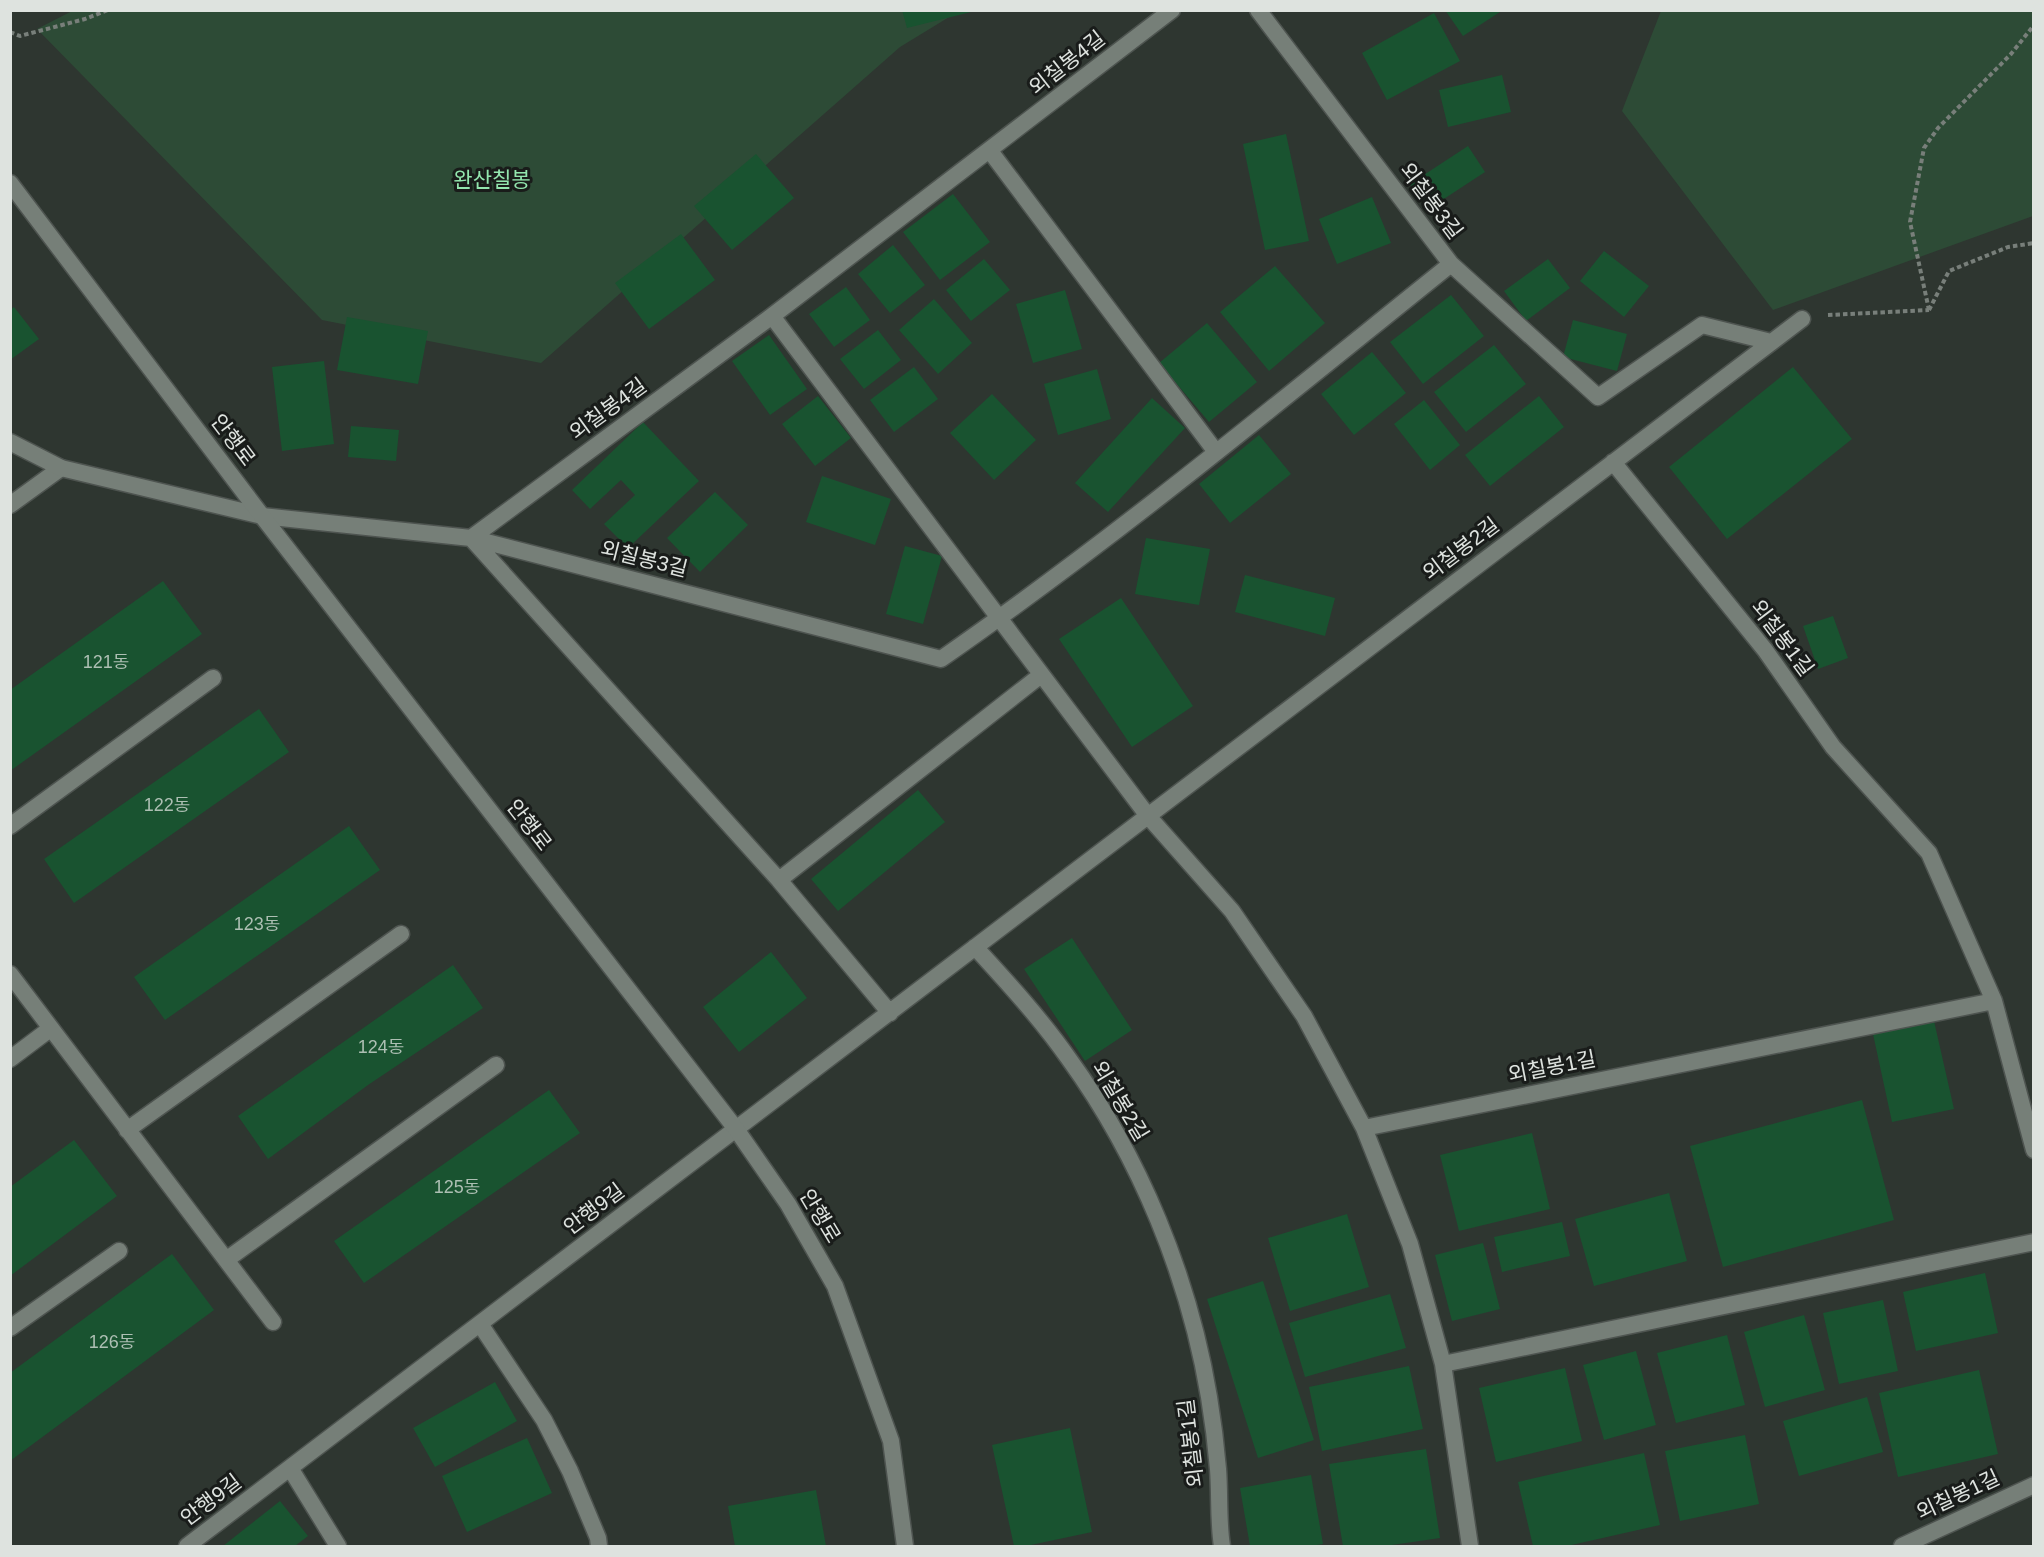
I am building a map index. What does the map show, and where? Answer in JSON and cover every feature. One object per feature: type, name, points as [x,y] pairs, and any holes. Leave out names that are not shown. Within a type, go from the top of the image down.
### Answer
[{"type":"street","name":"외칠봉4길","points":[[471,538],[772,316],[1172,10]]},
{"type":"street","name":"외칠봉3길","points":[[10,442],[61,468],[262,516],[471,538],[941,659],[999,619],[1216,452],[1451,264],[1258,10]]},
{"type":"street","points":[[990,151],[1216,452]]},
{"type":"street","name":"안행로","points":[[10,183],[262,516],[736,1129],[788,1204],[835,1286],[891,1441],[905,1546]]},
{"type":"street","points":[[1451,264],[1598,397],[1702,325],[1771,342]]},
{"type":"street","points":[[772,316],[1148,816],[1232,911],[1304,1016],[1364,1128],[1410,1244],[1443,1364],[1470,1546]]},
{"type":"street","name":"외칠봉2길","points":[[736,1129],[1802,319]]},
{"type":"street","name":"외칠봉1길","points":[[1614,462],[1765,650],[1833,747],[1929,853],[1994,1000],[2034,1150]]},
{"type":"street","points":[[10,505],[61,468]]},
{"type":"street","points":[[471,538],[779,880],[890,1013]]},
{"type":"street","points":[[779,880],[1041,675]]},
{"type":"street","points":[[10,826],[213,678]]},
{"type":"street","points":[[127,1130],[401,934]]},
{"type":"street","name":"외칠봉2길","points":[[975,947],[1038,1018],[1070,1060],[1110,1122],[1143,1187],[1171,1255],[1186,1301]]},
{"type":"street","points":[[10,974],[273,1322]]},
{"type":"street","name":"외칠봉1길","points":[[1364,1128],[1994,1000]]},
{"type":"street","points":[[10,1059],[50,1029]]},
{"type":"street","points":[[226,1260],[496,1065]]},
{"type":"street","name":"안행9길","points":[[187,1546],[736,1129]]},
{"type":"street","points":[[1443,1364],[2034,1242]]},
{"type":"street","points":[[10,1328],[119,1251]]},
{"type":"street","name":"외칠봉1길","points":[[1186,1301],[1209,1396],[1218,1469],[1222,1546]]},
{"type":"street","points":[[480,1324],[544,1420],[570,1471],[598,1538],[599,1546]]},
{"type":"street","points":[[290,1468],[338,1546]]},
{"type":"street","name":"외칠봉1길","points":[[1902,1546],[2034,1485]]},
{"type":"path","points":[[10,32],[20,36],[85,19],[108,10]]},
{"type":"path","points":[[1929,310],[1910,222],[1924,148],[1938,128],[2011,54],[2034,25]]},
{"type":"path","points":[[1929,310],[1949,271],[2008,247],[2034,243]]},
{"type":"path","points":[[1802,319],[1842,312],[1929,310]]},
{"type":"green space","name":"완산칠봉","points":[[74,10],[959,11],[900,47],[541,363],[322,320],[37,29]]},
{"type":"green space","points":[[1661,11],[2033,11],[2033,216],[1773,310],[1622,111]]},
{"type":"building","points":[[902,10],[974,10],[975,11],[907,28]]},
{"type":"building","points":[[1445,10],[1503,10],[1463,36]]},
{"type":"building","points":[[1434,13],[1460,61],[1387,100],[1362,53]]},
{"type":"building","points":[[1502,75],[1511,112],[1448,127],[1439,90]]},
{"type":"building","points":[[1286,134],[1309,241],[1265,250],[1243,144]]},
{"type":"building","points":[[1468,146],[1485,172],[1427,210],[1410,184]]},
{"type":"building","points":[[756,154],[794,198],[732,250],[694,206]]},
{"type":"building","points":[[953,194],[990,242],[940,280],[903,232]]},
{"type":"building","points":[[1372,197],[1391,243],[1337,264],[1319,219]]},
{"type":"building","points":[[681,234],[715,280],[649,329],[615,283]]},
{"type":"building","points":[[893,245],[925,285],[890,313],[858,274]]},
{"type":"building","points":[[1604,251],[1649,286],[1624,317],[1580,281]]},
{"type":"building","points":[[984,259],[1010,290],[971,321],[946,290]]},
{"type":"building","points":[[1548,259],[1570,288],[1526,321],[1504,291]]},
{"type":"building","points":[[1275,266],[1325,323],[1269,371],[1220,312]]},
{"type":"building","points":[[846,287],[870,320],[834,347],[809,314]]},
{"type":"building","points":[[1065,290],[1082,349],[1033,363],[1016,304]]},
{"type":"building","points":[[1451,295],[1484,336],[1423,384],[1390,342]]},
{"type":"building","points":[[934,299],[972,343],[938,374],[899,330]]},
{"type":"building","points":[[14,307],[39,339],[10,360],[10,310]]},
{"type":"building","points":[[347,317],[428,331],[418,384],[337,370]]},
{"type":"building","points":[[1573,320],[1627,334],[1617,371],[1563,357]]},
{"type":"building","points":[[1207,323],[1257,382],[1209,422],[1159,363]]},
{"type":"building","points":[[878,330],[901,360],[864,389],[840,359]]},
{"type":"building","points":[[769,335],[807,389],[770,415],[732,361]]},
{"type":"building","points":[[1494,345],[1526,384],[1466,432],[1434,392]]},
{"type":"building","points":[[1372,352],[1406,393],[1354,435],[1321,394]]},
{"type":"building","points":[[324,361],[334,444],[282,451],[272,367]]},
{"type":"building","points":[[914,367],[938,399],[894,432],[870,400]]},
{"type":"building","points":[[1793,367],[1852,439],[1727,539],[1669,467]]},
{"type":"building","points":[[1097,369],[1111,419],[1058,435],[1044,384]]},
{"type":"building","points":[[992,394],[1036,440],[994,480],[950,433]]},
{"type":"building","points":[[818,396],[851,438],[815,466],[782,424]]},
{"type":"building","points":[[1539,396],[1564,427],[1490,486],[1465,455]]},
{"type":"building","points":[[1152,398],[1185,428],[1108,512],[1075,483]]},
{"type":"building","points":[[1424,400],[1460,445],[1430,470],[1394,424]]},
{"type":"building","points":[[643,422],[699,481],[628,548],[604,524],[635,495],[621,480],[590,509],[572,490]]},
{"type":"building","points":[[351,426],[399,430],[396,461],[348,457]]},
{"type":"building","points":[[1259,435],[1291,474],[1230,523],[1199,484]]},
{"type":"building","points":[[822,476],[891,499],[875,545],[806,522]]},
{"type":"building","points":[[715,492],[748,525],[700,572],[667,538]]},
{"type":"building","points":[[1146,538],[1210,549],[1199,605],[1135,594]]},
{"type":"building","points":[[905,546],[942,556],[923,624],[886,614]]},
{"type":"building","points":[[1245,575],[1335,598],[1325,636],[1235,612]]},
{"type":"building","points":[[163,581],[202,634],[10,771],[10,690]]},
{"type":"building","points":[[1121,598],[1193,706],[1132,747],[1059,639]]},
{"type":"building","points":[[1833,616],[1848,658],[1818,669],[1803,626]]},
{"type":"building","points":[[259,709],[289,752],[74,903],[44,859]]},
{"type":"building","points":[[918,790],[945,822],[838,911],[811,879]]},
{"type":"building","points":[[349,826],[380,870],[165,1020],[134,977]]},
{"type":"building","points":[[1072,938],[1132,1030],[1085,1061],[1024,969]]},
{"type":"building","points":[[771,952],[807,998],[739,1052],[703,1007]]},
{"type":"building","points":[[453,965],[483,1008],[368,1085],[268,1159],[238,1116]]},
{"type":"building","points":[[1934,1021],[1954,1109],[1892,1122],[1873,1034]]},
{"type":"building","points":[[549,1090],[580,1133],[364,1283],[334,1241]]},
{"type":"building","points":[[1862,1100],[1894,1220],[1723,1267],[1690,1146]]},
{"type":"building","points":[[1532,1133],[1550,1209],[1459,1231],[1440,1155]]},
{"type":"building","points":[[74,1140],[117,1196],[10,1276],[10,1187]]},
{"type":"building","points":[[1669,1193],[1687,1261],[1594,1286],[1575,1219]]},
{"type":"building","points":[[1347,1214],[1369,1287],[1290,1311],[1268,1238]]},
{"type":"building","points":[[1562,1222],[1570,1256],[1502,1272],[1494,1237]]},
{"type":"building","points":[[1483,1243],[1500,1309],[1452,1321],[1435,1255]]},
{"type":"building","points":[[172,1254],[214,1310],[10,1461],[10,1373]]},
{"type":"building","points":[[1985,1273],[1998,1333],[1916,1351],[1903,1292]]},
{"type":"building","points":[[1263,1281],[1314,1440],[1258,1458],[1207,1299]]},
{"type":"building","points":[[1390,1294],[1406,1348],[1305,1377],[1289,1323]]},
{"type":"building","points":[[1883,1300],[1898,1371],[1839,1384],[1823,1313]]},
{"type":"building","points":[[1804,1315],[1825,1390],[1765,1407],[1744,1332]]},
{"type":"building","points":[[1727,1335],[1745,1405],[1676,1423],[1657,1353]]},
{"type":"building","points":[[1636,1351],[1656,1425],[1604,1440],[1583,1365]]},
{"type":"building","points":[[1409,1366],[1423,1429],[1322,1451],[1309,1387]]},
{"type":"building","points":[[1565,1368],[1582,1441],[1496,1462],[1479,1388]]},
{"type":"building","points":[[1979,1370],[1998,1454],[1898,1477],[1879,1393]]},
{"type":"building","points":[[495,1382],[517,1421],[435,1467],[413,1428]]},
{"type":"building","points":[[1867,1397],[1883,1452],[1799,1476],[1783,1421]]},
{"type":"building","points":[[1070,1428],[1092,1532],[1026,1546],[1014,1546],[992,1445]]},
{"type":"building","points":[[1745,1435],[1759,1504],[1680,1521],[1665,1451]]},
{"type":"building","points":[[527,1438],[552,1493],[467,1532],[442,1476]]},
{"type":"building","points":[[1426,1449],[1440,1538],[1385,1546],[1343,1546],[1329,1464]]},
{"type":"building","points":[[1644,1453],[1660,1525],[1567,1546],[1533,1546],[1518,1482]]},
{"type":"building","points":[[1311,1475],[1323,1544],[1250,1546],[1240,1488]]},
{"type":"building","points":[[816,1490],[826,1546],[735,1546],[728,1506]]},
{"type":"building","points":[[280,1501],[308,1536],[295,1546],[223,1546]]}]
